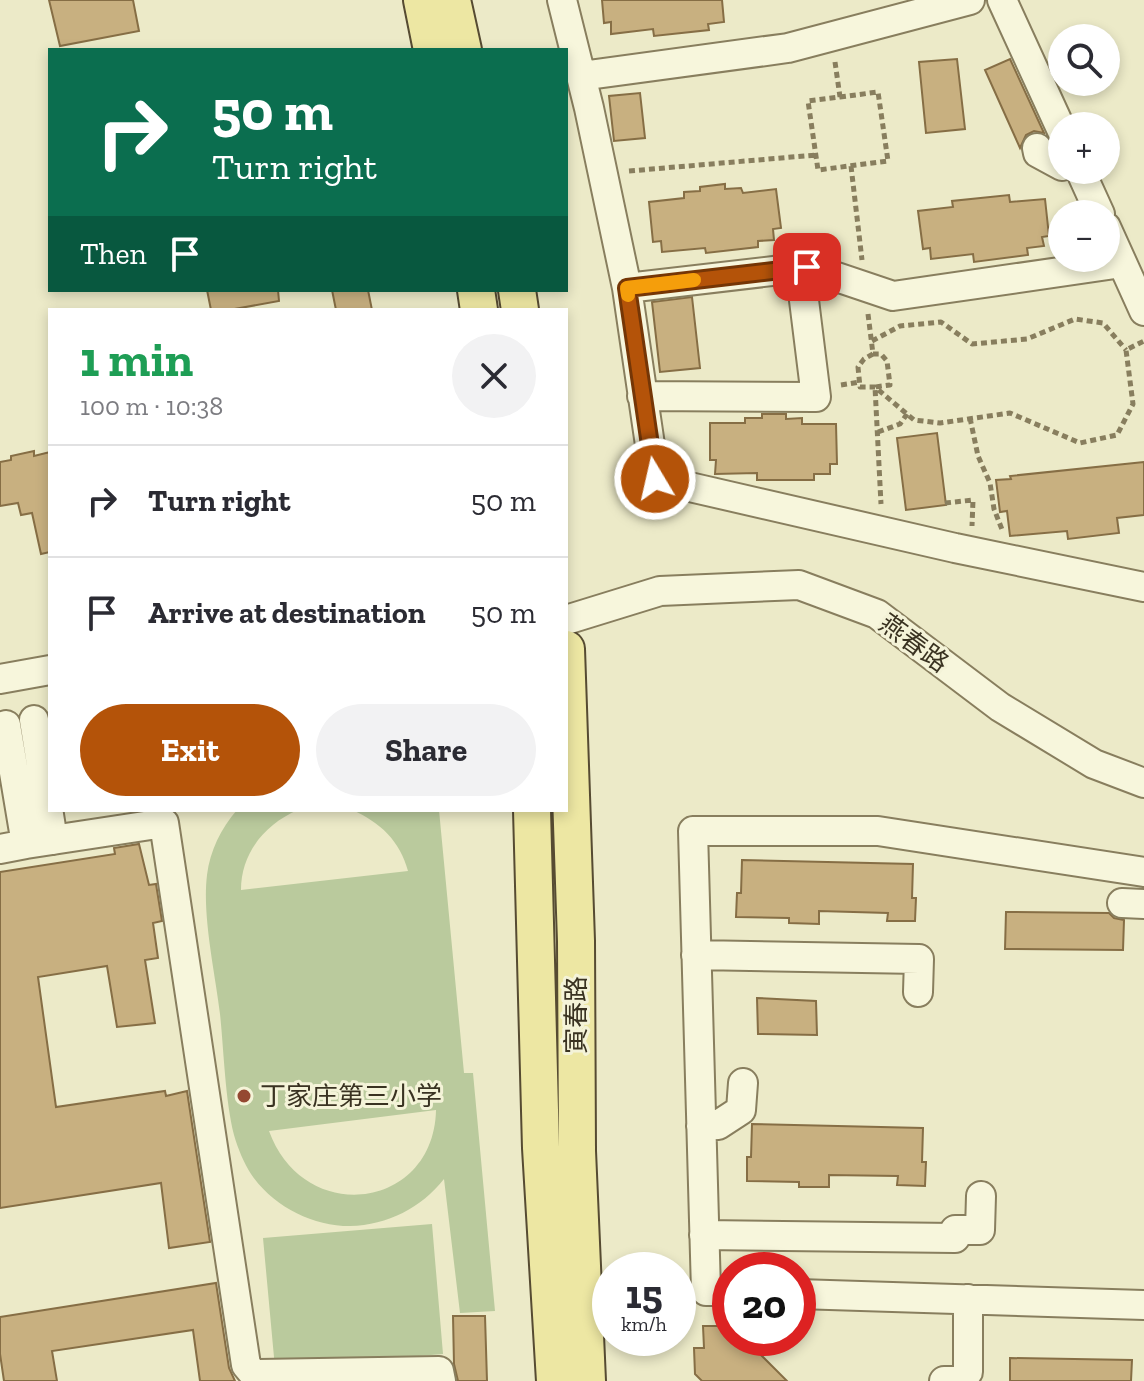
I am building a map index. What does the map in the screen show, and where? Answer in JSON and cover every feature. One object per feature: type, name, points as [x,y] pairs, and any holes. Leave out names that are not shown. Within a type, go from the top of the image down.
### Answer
[{"type":"main road","points":[[422,0],[432,48]]},
{"type":"main road","points":[[452,0],[463,48]]},
{"type":"main road","name":"寅春路","points":[[568,707],[576,941],[577,1151],[587,1381]]},
{"type":"main road","name":"寅春路","points":[[532,812],[541,1148],[555,1381]]},
{"type":"street","points":[[562,0],[627,288],[655,479],[967,551],[1144,587]]},
{"type":"street","points":[[581,76],[788,48],[970,0]]},
{"type":"street","points":[[1002,0],[1053,112]]},
{"type":"street","points":[[1037,148],[1038,153],[1048,158]]},
{"type":"street","points":[[1120,258],[1143,307]]},
{"type":"street","points":[[627,288],[807,267],[893,296],[1122,263]]},
{"type":"street","points":[[642,396],[816,397],[800,268]]},
{"type":"street","name":"燕春路","points":[[568,619],[660,591],[799,585],[877,614],[1000,707],[1094,764],[1144,783]]},
{"type":"street","points":[[0,679],[48,670]]},
{"type":"street","points":[[42,719],[32,839],[3,726],[42,719]]},
{"type":"street","points":[[32,839],[129,813]]},
{"type":"street","points":[[32,839],[164,823],[246,1365],[259,1374],[439,1371],[441,1381]]},
{"type":"street","points":[[712,1291],[706,1291],[693,831],[878,831],[1144,872]]},
{"type":"street","points":[[696,955],[919,959],[918,992]]},
{"type":"street","points":[[701,1126],[718,1125],[741,1110],[743,1083]]},
{"type":"street","points":[[704,1235],[955,1238],[955,1230],[980,1230],[981,1196]]},
{"type":"street","points":[[816,1295],[1144,1305]]},
{"type":"street","points":[[944,1381],[961,1381],[968,1372],[968,1299]]},
{"type":"path","points":[[832,37],[840,97]]},
{"type":"path","points":[[878,92],[888,161],[818,170],[808,101],[840,97],[878,92]]},
{"type":"path","points":[[603,173],[816,155]]},
{"type":"path","points":[[851,166],[873,354]]},
{"type":"path","points":[[872,341],[900,326],[941,322],[972,344],[1027,339],[1075,319],[1103,323],[1126,350],[1133,404],[1117,435],[1080,443],[1010,413],[940,423],[914,420],[875,387]]},
{"type":"path","points":[[1126,350],[1144,341]]},
{"type":"path","points":[[873,354],[881,354],[887,361],[890,385],[860,387],[858,367],[873,354]]},
{"type":"path","points":[[875,387],[883,531]]},
{"type":"path","points":[[878,432],[900,424],[907,414]]},
{"type":"path","points":[[970,418],[978,456],[990,483],[994,509],[1006,537],[1000,558]]},
{"type":"path","points":[[945,503],[973,500],[967,551]]},
{"type":"green space","points":[[235,812],[294,812],[275,823],[257,841],[245,864],[241,890],[408,871],[400,850],[388,834],[356,812],[439,812],[464,1073],[473,1073],[495,1311],[460,1313],[444,1179],[425,1198],[403,1213],[377,1222],[350,1226],[322,1222],[294,1212],[270,1196],[251,1174],[239,1151],[229,1106],[206,908],[207,875],[221,832]],"holes":[[[436,1110],[430,1144],[414,1169],[392,1186],[365,1194],[337,1193],[310,1182],[286,1162],[269,1131]]]},
{"type":"green space","points":[[432,1224],[443,1354],[275,1368],[263,1238]]},
{"type":"building","points":[[49,0],[133,0],[139,31],[60,46]]},
{"type":"building","points":[[602,0],[722,0],[724,22],[708,24],[709,30],[654,36],[653,29],[611,34],[611,22],[604,23]]},
{"type":"building","points":[[957,59],[965,129],[926,133],[919,62]]},
{"type":"building","points":[[1010,59],[1044,133],[1034,131],[1026,135],[1020,148],[985,70]]},
{"type":"building","points":[[640,93],[645,138],[614,141],[609,96]]},
{"type":"building","points":[[725,184],[725,189],[741,188],[743,193],[776,189],[781,228],[773,229],[774,240],[758,241],[758,247],[706,253],[705,248],[662,252],[661,241],[653,242],[649,202],[684,198],[684,192]]},
{"type":"building","points":[[1009,195],[1010,202],[1045,199],[1048,236],[1042,237],[1044,246],[1027,248],[1028,255],[974,262],[973,254],[931,259],[930,248],[923,249],[918,211],[953,207],[952,201]]},
{"type":"building","points":[[207,292],[278,292],[279,301],[240,308],[211,308]]},
{"type":"building","points":[[332,292],[368,292],[372,308],[336,308]]},
{"type":"building","points":[[692,297],[700,368],[660,372],[652,302]]},
{"type":"building","points":[[762,414],[786,414],[786,419],[802,418],[802,424],[836,424],[837,464],[830,464],[830,474],[814,474],[814,480],[757,480],[757,473],[715,474],[716,460],[710,460],[710,423],[745,423],[745,418],[762,418]]},
{"type":"building","points":[[937,433],[946,505],[906,510],[897,438]]},
{"type":"building","points":[[34,451],[34,456],[48,452],[48,552],[41,554],[32,513],[21,515],[18,503],[0,506],[0,462],[11,460],[11,456]]},
{"type":"building","points":[[1144,462],[1144,515],[1117,518],[1119,533],[1068,539],[1067,531],[1010,536],[1007,511],[1000,512],[996,480]]},
{"type":"building","points":[[139,844],[149,885],[156,884],[162,921],[153,923],[158,958],[145,960],[155,1023],[117,1027],[107,966],[38,977],[56,1107],[165,1091],[166,1096],[187,1091],[210,1242],[169,1248],[161,1183],[0,1208],[0,872],[115,854],[114,848]]},
{"type":"building","points":[[742,860],[913,864],[915,921],[887,921],[888,913],[819,911],[819,924],[789,923],[789,918],[736,917],[737,893],[741,893]]},
{"type":"building","points":[[1006,912],[1109,913],[1114,918],[1124,920],[1123,950],[1005,949]]},
{"type":"building","points":[[757,998],[816,1001],[817,1035],[758,1034]]},
{"type":"building","points":[[752,1124],[923,1128],[925,1186],[897,1185],[898,1176],[829,1175],[829,1187],[799,1187],[799,1182],[747,1181]]},
{"type":"building","points":[[216,1283],[229,1368],[235,1381],[200,1381],[193,1330],[52,1351],[57,1381],[4,1381],[0,1317]]},
{"type":"building","points":[[453,1316],[485,1316],[487,1381],[458,1381],[454,1364]]},
{"type":"building","points":[[703,1326],[712,1326],[712,1356],[762,1356],[787,1381],[702,1381],[695,1374],[694,1356],[696,1348],[704,1348]]},
{"type":"building","points":[[1010,1358],[1132,1360],[1131,1381],[1010,1381]]},
{"type":"slow traffic","points":[[628,295],[627,288],[694,280]]},
{"type":"place","name":"丁家庄第三小学","points":[[244,1096]]},
{"type":"route","points":[[655,479],[627,288],[807,267]]}]
